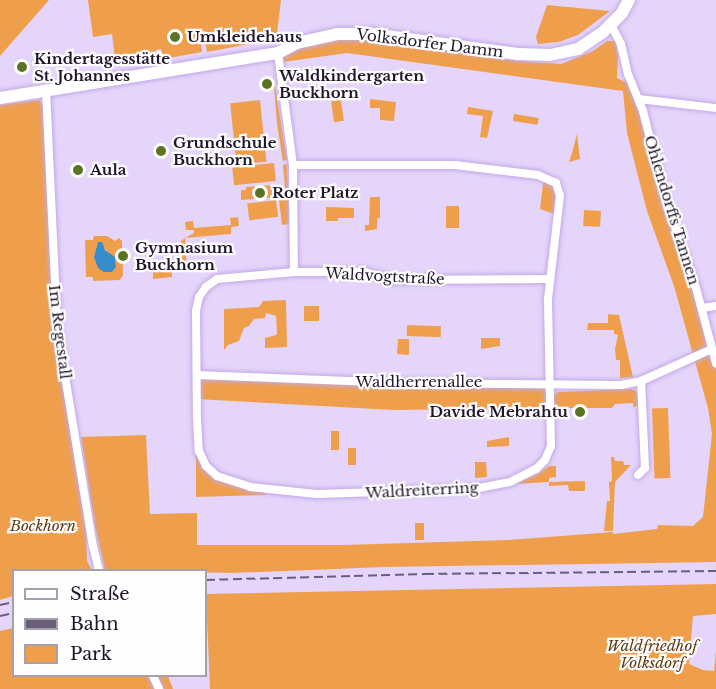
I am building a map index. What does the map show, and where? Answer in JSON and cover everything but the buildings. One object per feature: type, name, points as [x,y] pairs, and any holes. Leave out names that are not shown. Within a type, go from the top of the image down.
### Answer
[{"type":"main road","name":"Volksdorfer Damm","points":[[0,98],[278,53],[297,43],[356,33],[541,57],[578,49],[611,26],[629,0]]},
{"type":"street","name":"Ohlendorffs Tannen","points":[[611,26],[621,44],[628,74],[639,99],[665,198],[702,308],[716,363]]},
{"type":"street","points":[[278,53],[293,165],[294,272]]},
{"type":"street","name":"Im Regestall","points":[[46,90],[57,327],[99,569]]},
{"type":"street","points":[[639,99],[716,108]]},
{"type":"street","name":"Waldreiterring","points":[[293,165],[455,165],[550,178],[556,183],[560,196],[548,279],[551,446],[542,465],[530,474],[510,482],[455,490],[297,493],[256,488],[225,480],[206,466],[199,451],[196,399],[197,304],[206,286],[226,277],[294,272]]},
{"type":"street","name":"Waldvogtstraße","points":[[294,272],[355,272],[393,280],[548,279]]},
{"type":"street","points":[[702,308],[716,306]]},
{"type":"street","name":"Waldherrenallee","points":[[197,375],[393,383],[621,385],[641,381],[712,349]]},
{"type":"street","points":[[638,475],[645,468],[641,381]]},
{"type":"green space","points":[[0,0],[49,0],[0,56]]},
{"type":"green space","points":[[88,0],[281,0],[277,34],[271,40],[207,52],[205,42],[201,43],[202,52],[163,59],[161,49],[156,50],[157,59],[116,66],[112,34],[93,37]]},
{"type":"green space","points":[[547,5],[610,11],[578,35],[559,42],[538,44],[536,37]]},
{"type":"green space","points":[[339,39],[371,39],[517,61],[561,64],[593,51],[607,41],[615,41],[618,56],[617,78],[625,82],[628,74],[716,363],[716,562],[384,567],[232,573],[207,572],[207,569],[105,569],[95,526],[81,437],[146,435],[150,514],[197,513],[197,545],[343,545],[509,540],[613,532],[613,534],[657,529],[658,525],[693,526],[703,517],[712,434],[708,408],[674,286],[647,211],[627,133],[623,91],[347,53],[283,62],[284,52]]},
{"type":"green space","points":[[273,73],[287,160],[283,161],[277,124]]},
{"type":"green space","points":[[370,99],[396,102],[394,121],[380,120],[380,108],[370,108]]},
{"type":"green space","name":"Bockhorn","points":[[39,100],[44,106],[53,323],[74,442],[86,528],[87,561],[91,569],[12,569],[12,596],[0,600],[0,105]]},
{"type":"green space","points":[[260,100],[266,162],[237,165],[230,103]]},
{"type":"green space","points":[[341,100],[344,121],[334,122],[331,101]]},
{"type":"green space","points":[[468,107],[493,111],[487,138],[480,137],[483,116],[467,114]]},
{"type":"green space","points":[[514,114],[539,118],[538,125],[513,121]]},
{"type":"green space","points":[[577,134],[580,159],[569,162],[572,153]]},
{"type":"green space","points":[[274,163],[276,181],[234,185],[232,167]]},
{"type":"green space","points":[[287,164],[289,221],[288,224],[282,225],[279,200],[286,199],[283,165]]},
{"type":"green space","points":[[544,176],[556,183],[557,215],[540,209]]},
{"type":"green space","name":"Roter Platz","points":[[273,185],[278,187],[279,197],[241,200],[241,190],[246,190],[246,187]]},
{"type":"green space","points":[[370,197],[380,197],[380,218],[377,218],[377,229],[365,231],[365,225],[369,225]]},
{"type":"green space","points":[[276,200],[278,217],[249,220],[247,204]]},
{"type":"green space","points":[[446,206],[459,206],[459,228],[446,228]]},
{"type":"green space","points":[[326,207],[354,208],[354,218],[326,221]]},
{"type":"green space","points":[[584,210],[601,211],[600,227],[583,226]]},
{"type":"green space","points":[[238,217],[239,226],[231,227],[231,234],[185,238],[194,233],[194,230],[186,230],[185,222],[193,221],[194,228],[231,225],[230,218]]},
{"type":"green space","points":[[94,236],[107,236],[115,241],[119,238],[122,241],[123,275],[120,280],[93,281],[93,277],[86,277],[85,240],[93,240]],"holes":[[[98,242],[115,259],[116,267],[94,257]]]},
{"type":"green space","points":[[185,238],[187,271],[183,269],[181,241]]},
{"type":"green space","points":[[172,270],[172,277],[153,279],[153,271]]},
{"type":"green space","points":[[286,300],[287,347],[265,348],[265,338],[277,333],[276,316],[266,313],[265,318],[254,319],[249,326],[244,328],[239,341],[228,345],[224,350],[224,309],[259,307],[263,301]]},
{"type":"green space","points":[[304,306],[319,306],[319,321],[304,321]]},
{"type":"green space","points":[[608,314],[619,315],[633,377],[620,378],[620,360],[616,360],[615,349],[618,335],[614,334],[614,330],[587,330],[588,323],[608,323]]},
{"type":"green space","points":[[407,325],[441,326],[441,337],[407,336]]},
{"type":"green space","points":[[481,338],[500,338],[500,346],[481,349]]},
{"type":"green space","points":[[398,339],[409,339],[409,355],[397,354]]},
{"type":"green space","points":[[197,379],[543,386],[549,390],[549,408],[393,410],[196,399]]},
{"type":"green space","points":[[632,389],[637,392],[639,406],[633,407],[633,403],[615,404],[612,408],[559,408],[559,413],[553,413],[553,396],[558,392]]},
{"type":"green space","points":[[668,408],[670,478],[654,479],[652,409]]},
{"type":"green space","points":[[331,431],[339,431],[339,450],[331,450]]},
{"type":"green space","points":[[509,437],[509,446],[487,447],[487,441]]},
{"type":"green space","points":[[348,448],[356,448],[356,465],[348,465]]},
{"type":"green space","points":[[199,451],[211,471],[266,490],[266,495],[196,497],[196,455]]},
{"type":"green space","points":[[611,457],[614,457],[615,461],[623,461],[624,465],[631,465],[615,482],[613,531],[604,531],[607,501],[610,501],[609,482],[612,481]]},
{"type":"green space","points":[[475,462],[486,462],[487,477],[475,478]]},
{"type":"green space","points":[[549,466],[556,466],[556,477],[549,478],[549,482],[515,484],[538,474]]},
{"type":"green space","points":[[585,481],[585,491],[569,491],[568,485],[549,486],[549,482]]},
{"type":"green space","points":[[415,523],[424,523],[424,540],[415,540]]},
{"type":"green space","name":"Waldfriedhof Volksdorf","points":[[716,584],[716,614],[693,616],[689,664],[703,670],[714,671],[716,650],[716,689],[210,689],[207,594]]},
{"type":"green space","points":[[12,628],[12,677],[168,677],[173,689],[0,689],[0,631]]},
{"type":"water","points":[[98,242],[102,242],[105,250],[115,257],[116,267],[112,272],[104,272],[98,268],[94,257]]},
{"type":"railway","points":[[207,580],[425,574],[716,571]]},
{"type":"railway","points":[[0,605],[12,602]]},
{"type":"railway","points":[[0,616],[12,613]]},
{"type":"place","name":"Umkleidehaus","points":[[175,37]]},
{"type":"place","name":"Kindertagesstätte St. Johannes","points":[[22,67]]},
{"type":"place","name":"Waldkindergarten Buckhorn","points":[[267,84]]},
{"type":"place","name":"Grundschule Buckhorn","points":[[161,151]]},
{"type":"place","name":"Aula","points":[[78,170]]},
{"type":"place","name":"Roter Platz","points":[[260,193]]},
{"type":"place","name":"Gymnasium Buckhorn","points":[[123,256]]},
{"type":"place","name":"Davide Mebrahtu","points":[[580,412]]}]
